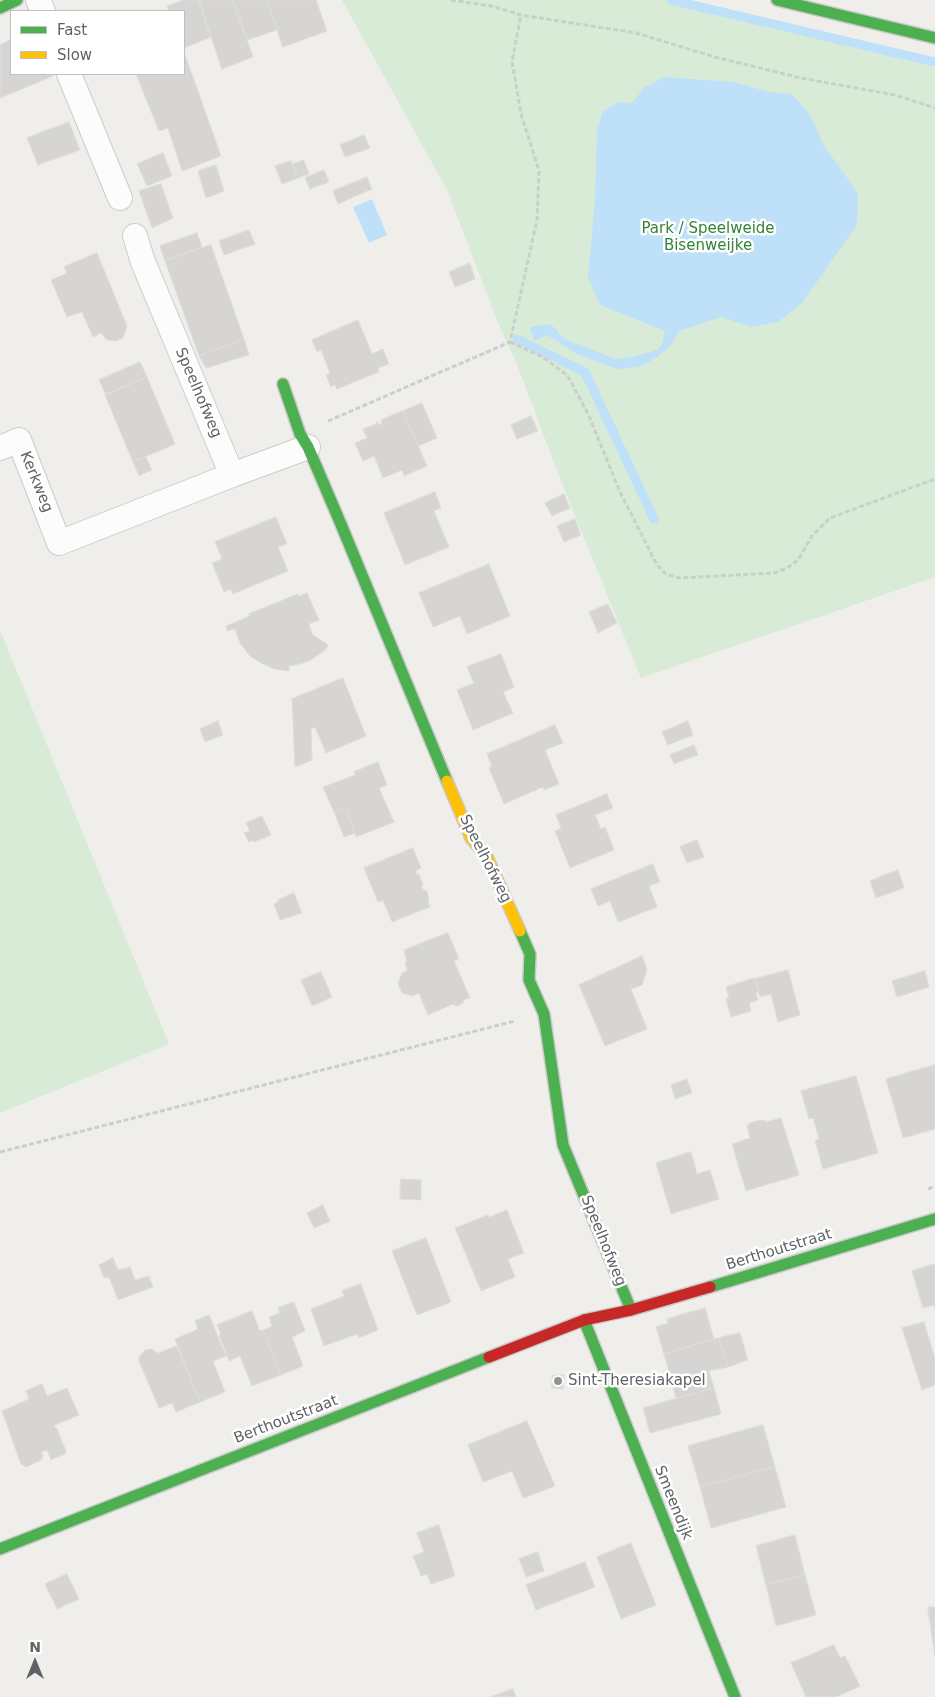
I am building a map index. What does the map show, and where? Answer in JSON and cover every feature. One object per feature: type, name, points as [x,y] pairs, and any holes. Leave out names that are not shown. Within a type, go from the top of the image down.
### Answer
[{"type":"street","points":[[0,8],[18,0]]},
{"type":"street","points":[[777,0],[935,38]]},
{"type":"street","points":[[69,75],[120,198]]},
{"type":"street","name":"Speelhofweg","points":[[135,236],[232,475]]},
{"type":"street","name":"Speelhofweg","points":[[283,384],[304,440],[471,838],[487,856],[530,954],[529,980],[544,1014],[563,1145],[631,1310]]},
{"type":"street","name":"Kerkweg","points":[[0,448],[19,440],[60,543],[232,475]]},
{"type":"street","points":[[232,475],[304,440]]},
{"type":"street","name":"Berthoutstraat","points":[[0,1549],[584,1320],[631,1310],[935,1218]]},
{"type":"street","name":"Smeendijk","points":[[584,1320],[735,1697]]},
{"type":"path","points":[[451,0],[491,6],[521,15],[636,33],[715,57],[801,78],[895,95],[935,108]]},
{"type":"path","points":[[510,342],[537,220],[538,171],[521,114],[512,62],[521,15]]},
{"type":"path","points":[[304,440],[510,342],[543,357],[568,376],[589,416],[620,492],[658,565],[666,574],[679,578],[774,573],[787,568],[798,560],[812,536],[830,518],[935,479]]},
{"type":"path","points":[[0,1152],[544,1014]]},
{"type":"green space","name":"Park / Speelweide Bisenweijke","points":[[342,0],[690,0],[935,59],[935,577],[641,678],[559,476],[516,362],[500,328],[447,190]]},
{"type":"green space","points":[[0,630],[169,1044],[0,1113]]},
{"type":"water","points":[[663,77],[734,82],[769,92],[792,94],[811,116],[824,146],[858,193],[857,225],[802,303],[778,322],[752,327],[721,317],[679,331],[671,345],[657,357],[642,366],[617,369],[579,355],[547,335],[534,341],[530,327],[548,324],[554,327],[564,339],[615,359],[628,358],[657,350],[662,344],[665,331],[600,305],[588,277],[595,199],[597,131],[603,111],[619,102],[632,103],[645,87]]},
{"type":"water","points":[[372,199],[387,235],[369,243],[353,207]]},
{"type":"building","points":[[184,0],[199,0],[211,37],[185,48],[185,10],[169,10],[167,6]]},
{"type":"building","points":[[199,0],[233,0],[253,57],[222,69]]},
{"type":"building","points":[[233,0],[267,0],[277,30],[247,40]]},
{"type":"building","points":[[267,0],[316,0],[327,31],[283,47]]},
{"type":"building","points":[[10,40],[10,75],[53,76],[0,98],[0,45]]},
{"type":"building","points":[[185,55],[221,156],[182,171],[168,128],[159,131],[136,75],[185,75]]},
{"type":"building","points":[[69,122],[80,150],[38,165],[27,138]]},
{"type":"building","points":[[364,135],[370,148],[345,157],[340,145]]},
{"type":"building","points":[[163,153],[172,176],[147,186],[137,164]]},
{"type":"building","points":[[304,160],[309,174],[298,178],[293,164]]},
{"type":"building","points":[[291,161],[298,178],[282,184],[275,166]]},
{"type":"building","points":[[216,165],[224,191],[206,198],[198,171]]},
{"type":"building","points":[[324,170],[329,182],[310,189],[305,178]]},
{"type":"building","points":[[367,177],[372,189],[338,204],[333,191]]},
{"type":"building","points":[[161,184],[173,218],[152,228],[139,191]]},
{"type":"building","points":[[249,230],[255,244],[224,255],[219,241]]},
{"type":"building","points":[[197,233],[202,247],[165,261],[160,246]]},
{"type":"building","points":[[211,245],[244,339],[199,356],[165,261]]},
{"type":"building","points":[[97,253],[127,326],[123,338],[116,341],[107,340],[101,333],[93,337],[82,312],[67,317],[51,280],[67,273],[64,267]]},
{"type":"building","points":[[470,263],[475,279],[455,287],[449,272]]},
{"type":"building","points":[[358,320],[372,354],[383,349],[389,364],[378,368],[379,372],[337,389],[335,385],[331,387],[326,375],[330,373],[321,350],[317,352],[312,340]]},
{"type":"building","points":[[244,339],[249,355],[206,368],[199,356]]},
{"type":"building","points":[[140,362],[147,377],[106,395],[99,380]]},
{"type":"building","points":[[147,377],[175,444],[133,462],[105,395]]},
{"type":"building","points":[[422,403],[437,438],[418,446],[403,411]]},
{"type":"building","points":[[403,411],[427,466],[404,476],[402,470],[383,478],[374,456],[363,461],[355,443],[367,438],[363,429],[376,424],[377,421],[379,425],[382,424],[381,420]]},
{"type":"building","points":[[531,416],[538,431],[517,439],[511,425]]},
{"type":"building","points":[[146,457],[152,470],[139,476],[133,462]]},
{"type":"building","points":[[435,492],[441,508],[434,511],[449,547],[405,565],[384,513]]},
{"type":"building","points":[[564,494],[570,508],[552,516],[545,503]]},
{"type":"building","points":[[276,517],[287,544],[278,547],[288,571],[233,594],[231,589],[224,592],[212,563],[222,559],[215,542]]},
{"type":"building","points":[[575,519],[581,535],[564,542],[557,526]]},
{"type":"building","points":[[489,564],[510,616],[467,634],[460,616],[433,627],[419,593]]},
{"type":"building","points":[[307,593],[319,620],[309,624],[312,634],[328,645],[325,650],[311,660],[289,666],[289,671],[274,669],[250,656],[240,643],[235,629],[227,631],[226,626],[250,616],[248,614],[298,594],[299,596]]},
{"type":"building","points":[[608,604],[617,623],[598,633],[589,612]]},
{"type":"building","points":[[501,654],[514,687],[503,692],[513,713],[473,730],[457,690],[474,683],[467,667]]},
{"type":"building","points":[[343,678],[366,736],[326,753],[315,727],[311,729],[312,760],[295,767],[292,699]]},
{"type":"building","points":[[218,721],[223,735],[205,742],[200,729]]},
{"type":"building","points":[[688,721],[693,735],[668,745],[662,732]]},
{"type":"building","points":[[555,725],[563,743],[545,750],[559,784],[544,790],[543,787],[504,804],[489,768],[492,766],[487,754]]},
{"type":"building","points":[[694,745],[698,755],[674,764],[670,755]]},
{"type":"building","points":[[378,762],[387,785],[379,788],[394,822],[356,837],[345,807],[334,812],[323,787],[355,775],[354,772]]},
{"type":"building","points":[[607,794],[613,808],[595,815],[601,829],[605,827],[614,850],[570,868],[555,831],[561,828],[556,815]]},
{"type":"building","points":[[345,807],[355,833],[344,837],[334,812]]},
{"type":"building","points":[[262,816],[271,835],[254,842],[253,840],[249,842],[244,833],[250,831],[246,823]]},
{"type":"building","points":[[697,840],[704,857],[687,863],[680,847]]},
{"type":"building","points":[[413,848],[421,868],[415,871],[417,875],[419,874],[423,890],[427,891],[430,907],[392,922],[383,900],[378,902],[364,868]]},
{"type":"building","points":[[653,864],[660,882],[649,886],[657,907],[618,922],[610,901],[598,906],[591,889]]},
{"type":"building","points":[[898,870],[904,888],[876,898],[870,881]]},
{"type":"building","points":[[294,893],[302,913],[280,920],[274,904],[278,900]]},
{"type":"building","points":[[448,933],[459,959],[454,961],[470,998],[465,999],[463,1003],[457,1006],[453,1004],[428,1015],[419,993],[412,996],[402,993],[398,983],[402,973],[407,971],[404,950]]},
{"type":"building","points":[[642,956],[647,969],[642,985],[631,989],[647,1029],[605,1046],[579,985]]},
{"type":"building","points":[[788,970],[800,1015],[778,1022],[771,994],[760,997],[755,979]]},
{"type":"building","points":[[925,971],[929,987],[897,997],[892,981]]},
{"type":"building","points":[[321,972],[332,997],[312,1006],[301,980]]},
{"type":"building","points":[[755,978],[759,992],[756,993],[758,1000],[749,1003],[751,1011],[731,1017],[726,999],[729,998],[726,987]]},
{"type":"building","points":[[935,1065],[935,1129],[903,1138],[886,1079]]},
{"type":"building","points":[[856,1076],[878,1153],[823,1169],[815,1140],[819,1139],[813,1118],[809,1119],[801,1091]]},
{"type":"building","points":[[687,1079],[692,1093],[675,1099],[671,1085]]},
{"type":"building","points":[[781,1118],[799,1175],[746,1191],[732,1144],[750,1138],[747,1126],[750,1123],[760,1120],[766,1122]]},
{"type":"building","points":[[691,1152],[697,1174],[710,1170],[719,1199],[671,1214],[656,1163]]},
{"type":"building","points":[[401,1179],[421,1180],[421,1200],[400,1199]]},
{"type":"building","points":[[323,1205],[330,1221],[314,1228],[307,1213]]},
{"type":"building","points":[[507,1210],[524,1253],[508,1259],[515,1277],[481,1291],[455,1228]]},
{"type":"building","points":[[426,1238],[451,1302],[417,1315],[392,1251]]},
{"type":"building","points":[[113,1258],[118,1270],[130,1267],[135,1280],[149,1276],[153,1287],[118,1300],[109,1277],[104,1278],[99,1265]]},
{"type":"building","points":[[935,1264],[935,1310],[934,1305],[923,1308],[912,1271]]},
{"type":"building","points":[[361,1284],[378,1330],[359,1338],[357,1334],[324,1346],[311,1309],[344,1296],[342,1291]]},
{"type":"building","points":[[294,1302],[305,1331],[292,1337],[303,1366],[281,1375],[263,1330],[272,1326],[269,1317],[280,1313],[278,1308]]},
{"type":"building","points":[[705,1308],[714,1339],[664,1354],[656,1327],[668,1323],[667,1319]]},
{"type":"building","points":[[252,1311],[260,1331],[263,1330],[281,1375],[252,1386],[240,1356],[229,1361],[217,1325]]},
{"type":"building","points":[[209,1315],[226,1356],[213,1361],[225,1392],[200,1402],[175,1339],[198,1329],[195,1321]]},
{"type":"building","points":[[924,1322],[935,1359],[935,1385],[922,1390],[902,1328]]},
{"type":"building","points":[[740,1333],[748,1360],[728,1367],[719,1338]]},
{"type":"building","points":[[719,1338],[728,1367],[709,1371],[714,1388],[676,1398],[664,1354]]},
{"type":"building","points":[[177,1346],[200,1402],[176,1412],[172,1403],[159,1408],[139,1357],[145,1350],[152,1349],[158,1353]]},
{"type":"building","name":"Sint-Theresiakapel","points":[[553,1375],[564,1375],[563,1389],[552,1388]]},
{"type":"building","points":[[42,1384],[47,1396],[67,1388],[79,1415],[54,1427],[58,1429],[66,1451],[65,1454],[51,1460],[47,1450],[41,1452],[43,1457],[41,1460],[26,1467],[21,1464],[2,1411],[29,1399],[26,1391]]},
{"type":"building","points":[[714,1388],[721,1414],[650,1433],[643,1408]]},
{"type":"building","points":[[527,1421],[555,1486],[523,1498],[512,1471],[483,1482],[468,1445]]},
{"type":"building","points":[[763,1425],[775,1467],[700,1487],[688,1446]]},
{"type":"building","points":[[775,1467],[786,1507],[711,1528],[700,1487]]},
{"type":"building","points":[[439,1525],[455,1576],[431,1584],[427,1574],[421,1576],[413,1556],[424,1552],[417,1533]]},
{"type":"building","points":[[795,1535],[805,1575],[766,1585],[756,1546]]},
{"type":"building","points":[[631,1543],[656,1605],[621,1619],[597,1557]]},
{"type":"building","points":[[538,1552],[544,1571],[526,1577],[519,1559]]},
{"type":"building","points":[[585,1562],[595,1587],[536,1610],[526,1585]]},
{"type":"building","points":[[67,1574],[79,1599],[57,1609],[45,1584]]},
{"type":"building","points":[[805,1575],[816,1615],[776,1626],[766,1585]]},
{"type":"building","points":[[928,1607],[935,1607],[935,1657]]},
{"type":"building","points":[[834,1645],[840,1658],[845,1656],[860,1686],[836,1697],[806,1697],[791,1663]]},
{"type":"building","points":[[513,1689],[516,1697],[490,1697]]},
{"type":"waterway","points":[[671,0],[935,62]]},
{"type":"waterway","points":[[517,339],[585,372],[654,519]]},
{"type":"traffic: fast","points":[[0,8],[17,0]]},
{"type":"traffic: fast","points":[[777,0],[935,38]]},
{"type":"traffic: fast","points":[[283,384],[300,434],[308,447],[340,522],[447,781]]},
{"type":"traffic: fast","points":[[520,931],[530,954],[529,980],[544,1014],[563,1145],[631,1310]]},
{"type":"traffic: fast","points":[[710,1287],[935,1219]]},
{"type":"traffic: fast","points":[[584,1320],[735,1697]]},
{"type":"traffic: fast","points":[[0,1549],[489,1357]]},
{"type":"traffic: slow","points":[[447,781],[471,838],[487,857],[520,931]]},
{"type":"traffic: jam","points":[[489,1357],[584,1320],[631,1310],[710,1287]]},
{"type":"place","name":"Sint-Theresiakapel","points":[[558,1381]]}]
